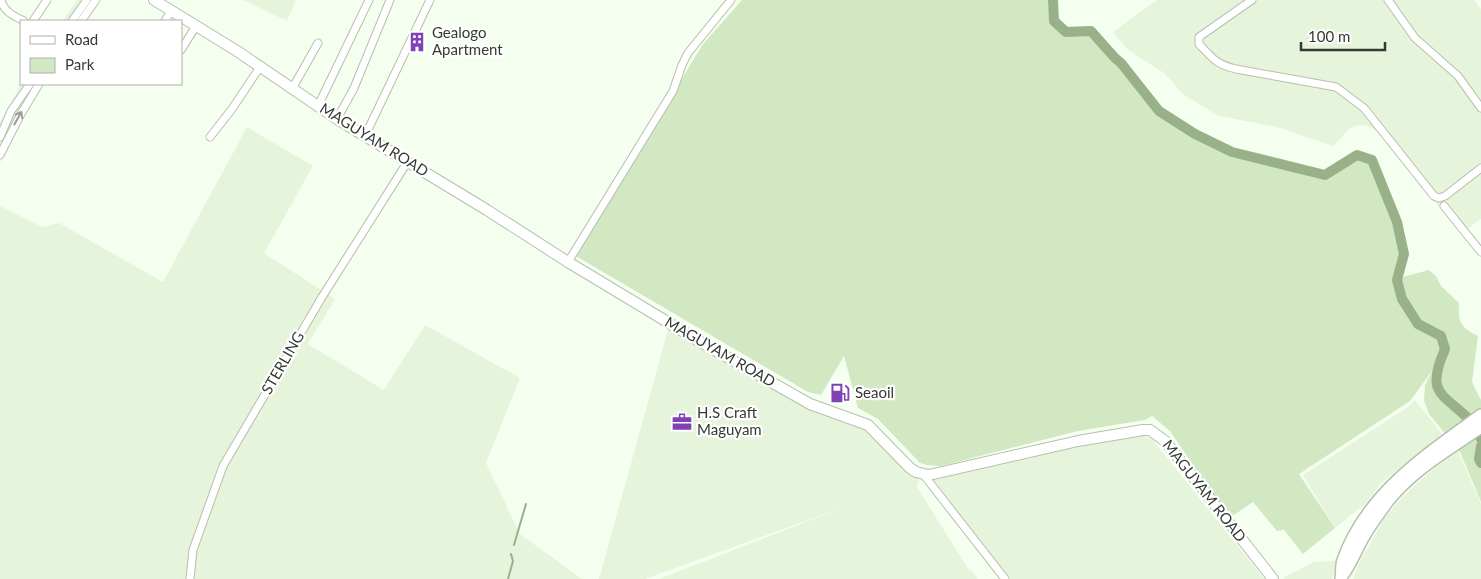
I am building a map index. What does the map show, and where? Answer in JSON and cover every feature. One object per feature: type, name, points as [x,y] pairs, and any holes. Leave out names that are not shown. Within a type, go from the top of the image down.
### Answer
[{"type":"highway","points":[[1341,578],[1350,565],[1369,528],[1400,488],[1481,416]]},
{"type":"highway","points":[[1453,442],[1481,427]]},
{"type":"main road","name":"MAGUYAM ROAD","points":[[154,0],[167,5],[337,119],[704,344],[810,404],[868,425],[905,465],[916,472],[936,474],[1078,440],[1150,430],[1165,441],[1273,579]]},
{"type":"street","points":[[1,0],[8,12],[22,20]]},
{"type":"street","points":[[34,20],[47,0]]},
{"type":"street","points":[[73,20],[87,0]]},
{"type":"street","points":[[82,20],[96,0]]},
{"type":"street","points":[[318,106],[369,0]]},
{"type":"street","points":[[337,119],[354,88],[390,0]]},
{"type":"street","points":[[365,136],[430,0]]},
{"type":"street","points":[[568,262],[673,91],[688,53],[731,0]]},
{"type":"street","points":[[1252,0],[1199,37],[1199,44],[1221,65],[1336,87],[1364,108],[1434,196],[1439,198],[1445,196],[1481,168]]},
{"type":"street","points":[[1388,0],[1415,38],[1458,76],[1481,108]]},
{"type":"street","points":[[165,20],[167,5]]},
{"type":"street","points":[[182,48],[196,26]]},
{"type":"street","points":[[292,89],[318,42]]},
{"type":"street","points":[[210,137],[232,109],[260,67]]},
{"type":"street","points":[[0,154],[11,111],[29,89]]},
{"type":"street","name":"STERLING","points":[[190,579],[193,550],[223,466],[322,297],[408,161]]},
{"type":"street","points":[[1444,206],[1481,252]]},
{"type":"street","points":[[923,474],[1005,579]]},
{"type":"shaded area","points":[[77,0],[100,0],[87,20],[64,20]]},
{"type":"shaded area","points":[[243,0],[296,0],[287,21]]},
{"type":"shaded area","points":[[1157,0],[1474,0],[1481,9],[1481,219],[1467,229],[1447,205],[1440,208],[1381,133],[1368,126],[1358,125],[1349,129],[1333,146],[1277,127],[1219,116],[1184,95],[1164,73],[1128,50],[1113,32]]},
{"type":"shaded area","points":[[20,85],[43,85],[20,119],[0,163],[0,123]]},
{"type":"shaded area","points":[[247,127],[313,166],[264,253],[335,299],[308,344],[384,390],[425,325],[520,378],[486,463],[520,534],[582,579],[0,579],[0,206],[42,227],[59,223],[163,282]]},
{"type":"shaded area","points":[[669,326],[808,404],[867,426],[919,478],[917,487],[969,570],[978,579],[659,579],[847,506],[645,579],[599,579]]},
{"type":"shaded area","points":[[1415,400],[1442,434],[1380,484],[1366,503],[1335,528],[1303,475],[1408,407]]},
{"type":"shaded area","points":[[1135,436],[1145,436],[1152,439],[1264,579],[1008,579],[928,480],[1044,453]]},
{"type":"shaded area","points":[[1458,451],[1481,504],[1481,579],[1353,579],[1359,563],[1384,519],[1403,496],[1433,469]]},
{"type":"shaded area","points":[[1339,557],[1332,579],[1283,578],[1314,562],[1332,561]]},
{"type":"green space","points":[[742,0],[1048,0],[1050,22],[1066,36],[1091,33],[1158,114],[1199,138],[1231,153],[1326,178],[1357,157],[1370,161],[1395,223],[1401,254],[1395,279],[1429,270],[1436,276],[1441,286],[1459,303],[1461,323],[1467,330],[1478,336],[1472,382],[1481,400],[1481,502],[1460,452],[1429,414],[1424,401],[1425,385],[1432,371],[1410,401],[1299,474],[1335,528],[1303,554],[1284,530],[1277,531],[1253,502],[1231,517],[1170,431],[1152,416],[1145,420],[1078,431],[941,466],[927,465],[920,463],[878,419],[858,408],[844,356],[821,395],[808,392],[574,255],[703,44]]},
{"type":"waterway","points":[[1053,0],[1054,21],[1066,32],[1091,31],[1121,63],[1159,111],[1195,134],[1232,152],[1325,175],[1357,155],[1372,160],[1397,222],[1404,254],[1397,280],[1402,299],[1418,324],[1441,336],[1445,349],[1437,376],[1440,392],[1475,426],[1481,439]]},
{"type":"waterway","points":[[1481,446],[1479,459],[1481,463]]},
{"type":"waterway","points":[[514,545],[526,504]]},
{"type":"waterway","points":[[508,579],[513,561],[511,554]]},
{"type":"place","name":"Gealogo Apartment","points":[[417,42]]},
{"type":"place","name":"Seaoil","points":[[840,393]]},
{"type":"place","name":"H.S Craft Maguyam","points":[[682,422]]}]
